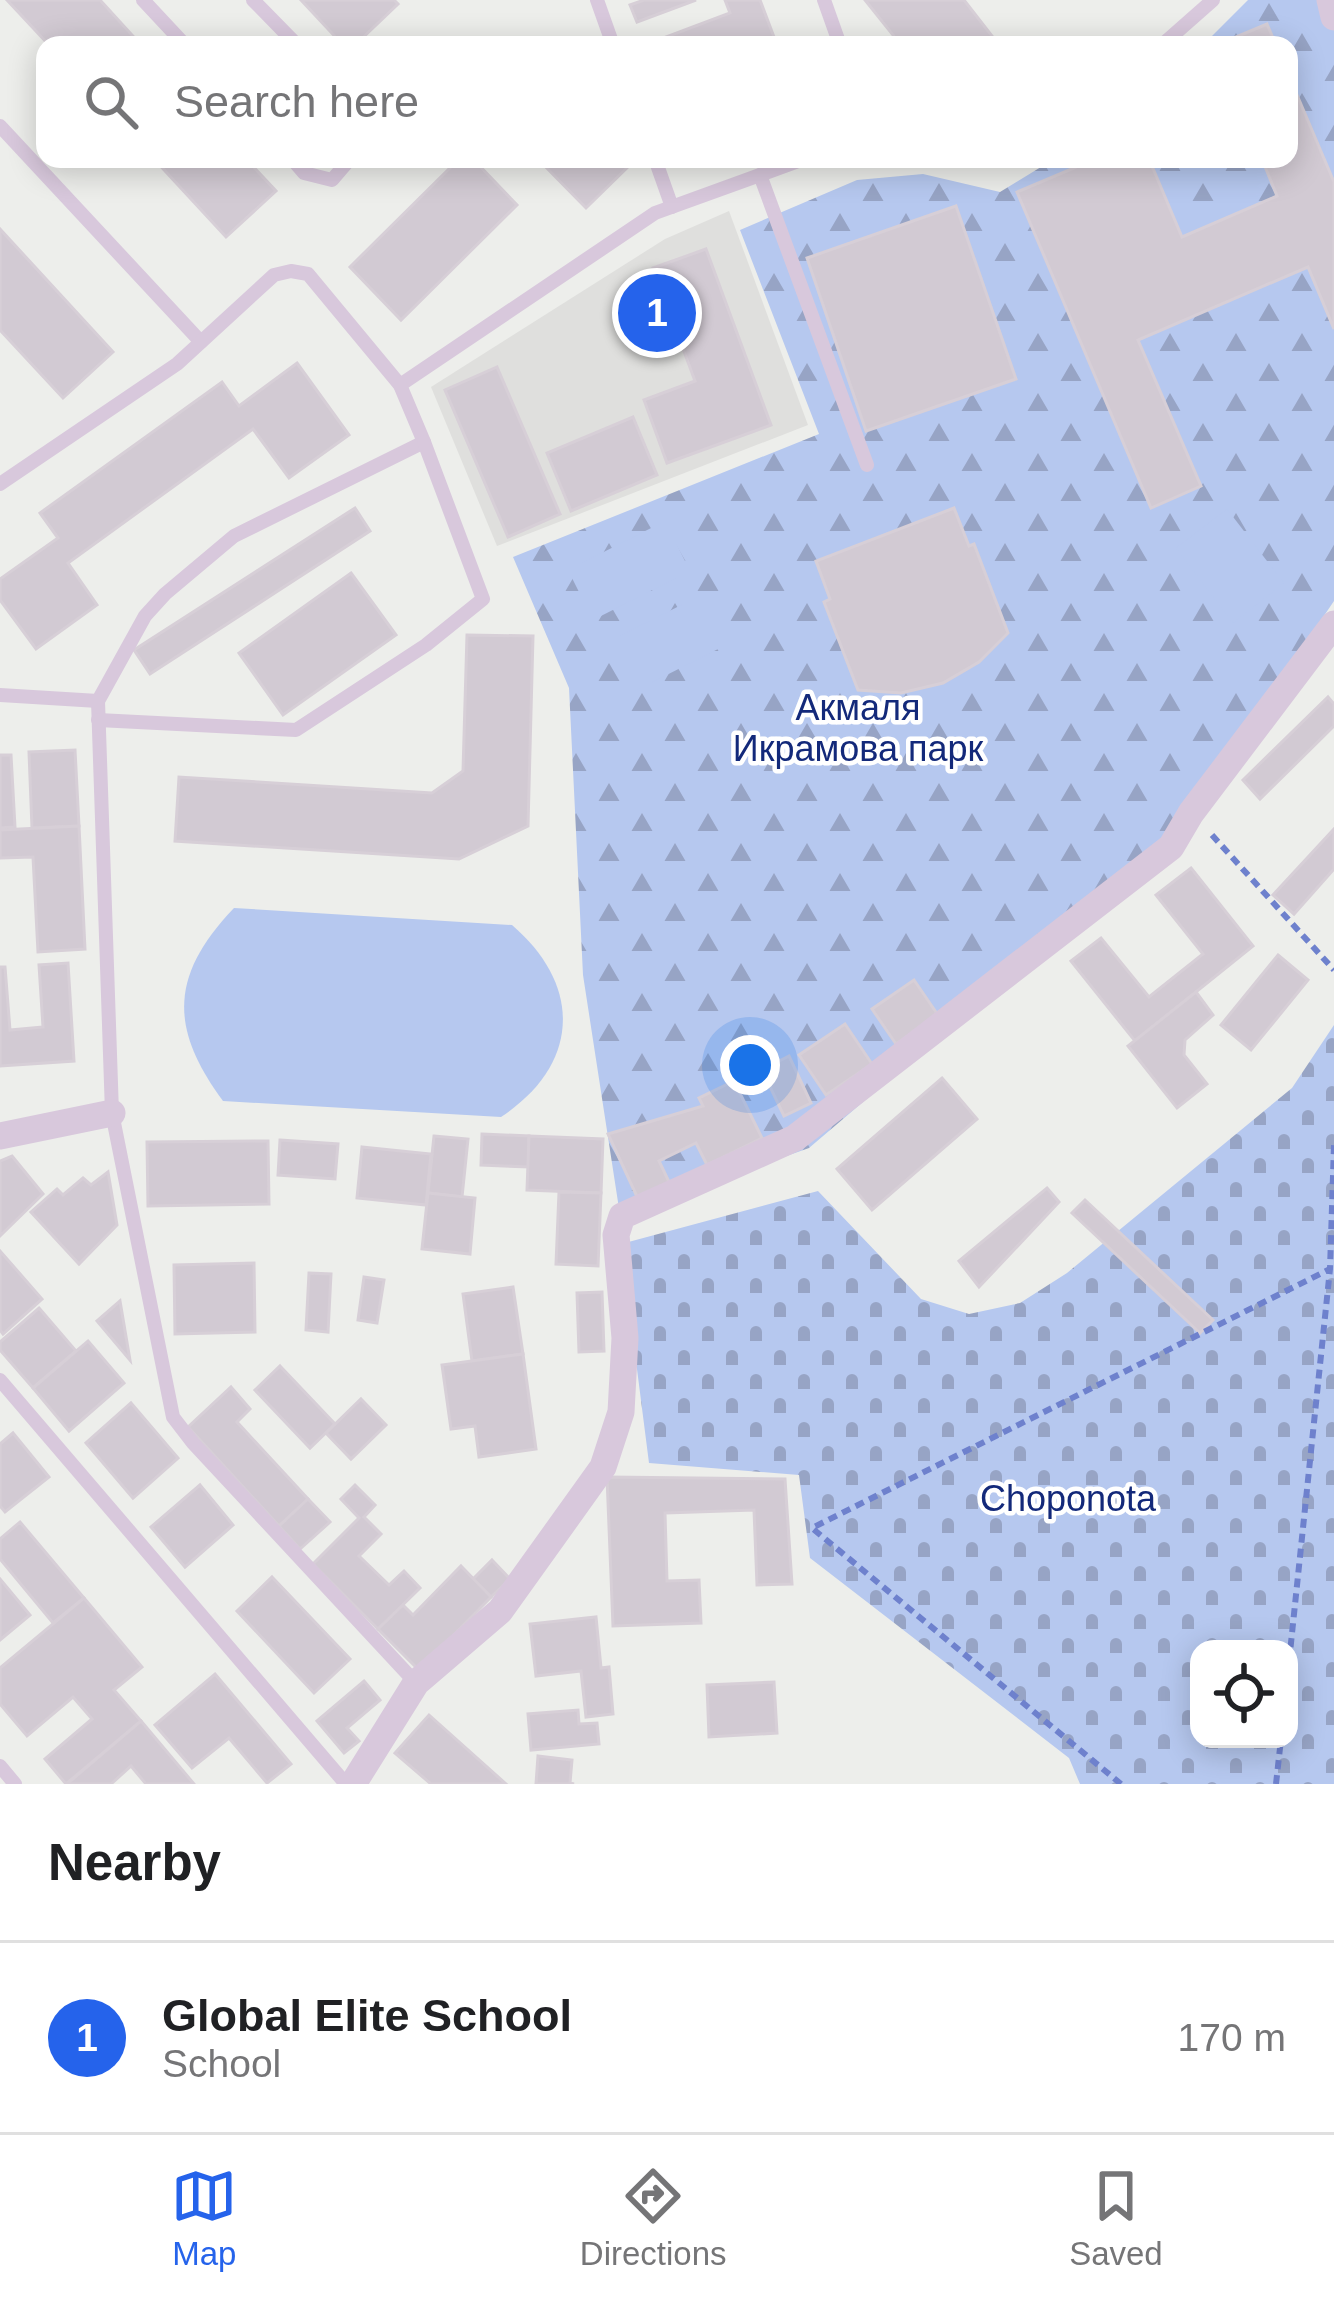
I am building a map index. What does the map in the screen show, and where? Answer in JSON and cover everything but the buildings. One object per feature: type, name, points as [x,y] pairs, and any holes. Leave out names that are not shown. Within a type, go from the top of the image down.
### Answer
[{"type":"street","points":[[1330,0],[1334,17]]},
{"type":"street","points":[[350,1784],[416,1684],[500,1610],[603,1467],[621,1412],[625,1338],[616,1235],[622,1216],[795,1138],[1171,847],[1191,813],[1334,624]]},
{"type":"street","points":[[0,1136],[112,1113]]},
{"type":"lane","points":[[143,0],[177,36]]},
{"type":"lane","points":[[253,0],[288,36]]},
{"type":"lane","points":[[597,0],[611,36]]},
{"type":"lane","points":[[824,0],[837,36]]},
{"type":"lane","points":[[1172,36],[1213,0]]},
{"type":"lane","points":[[0,126],[36,165]]},
{"type":"lane","points":[[39,168],[201,342]]},
{"type":"lane","points":[[300,168],[332,180],[342,168]]},
{"type":"lane","points":[[658,168],[672,207]]},
{"type":"lane","points":[[400,385],[655,213],[779,168]]},
{"type":"lane","points":[[760,175],[867,465]]},
{"type":"lane","points":[[0,484],[178,364],[274,275],[290,271],[308,274],[400,385],[424,442],[483,598],[426,645],[296,730],[98,719]]},
{"type":"lane","points":[[416,1684],[173,1417],[112,1113],[98,701],[145,616],[234,536],[424,442]]},
{"type":"lane","points":[[0,695],[98,701]]},
{"type":"lane","points":[[0,1380],[350,1784]]},
{"type":"lane","points":[[0,1766],[15,1784]]},
{"type":"path","points":[[1191,813],[1334,970]]},
{"type":"path","points":[[1291,1640],[1330,1269],[1334,1145]]},
{"type":"path","points":[[1121,1784],[812,1528],[1330,1269]]},
{"type":"path","points":[[1276,1784],[1280,1748]]},
{"type":"shaded area","points":[[729,211],[808,425],[497,546],[431,387],[665,239]]},
{"type":"green space","name":"Акмаля Икрамова парк","points":[[1248,0],[1334,0],[1334,601],[1175,836],[809,1148],[620,1215],[583,975],[569,688],[513,557],[819,434],[740,230],[857,180],[923,174],[1000,192],[1039,168],[1298,168],[1298,36],[1212,36]]},
{"type":"green space","points":[[1227,509],[1284,583],[1233,623],[1176,548]]},
{"type":"green space","points":[[665,521],[690,571],[593,620],[568,570]]},
{"type":"green space","points":[[703,594],[728,644],[631,693],[606,643]]},
{"type":"green space","points":[[234,908],[512,925],[551,973],[561,999],[558,1049],[546,1074],[501,1117],[223,1101],[193,1049],[184,1002],[198,956]]},
{"type":"green space","name":"Choponota","points":[[1334,1025],[1334,1784],[1080,1784],[1069,1758],[810,1558],[799,1475],[649,1463],[621,1244],[818,1191],[921,1299],[969,1314],[1020,1303],[1067,1273],[1292,1088]]},
{"type":"place","name":"Global Elite School","points":[[657,313]]}]
